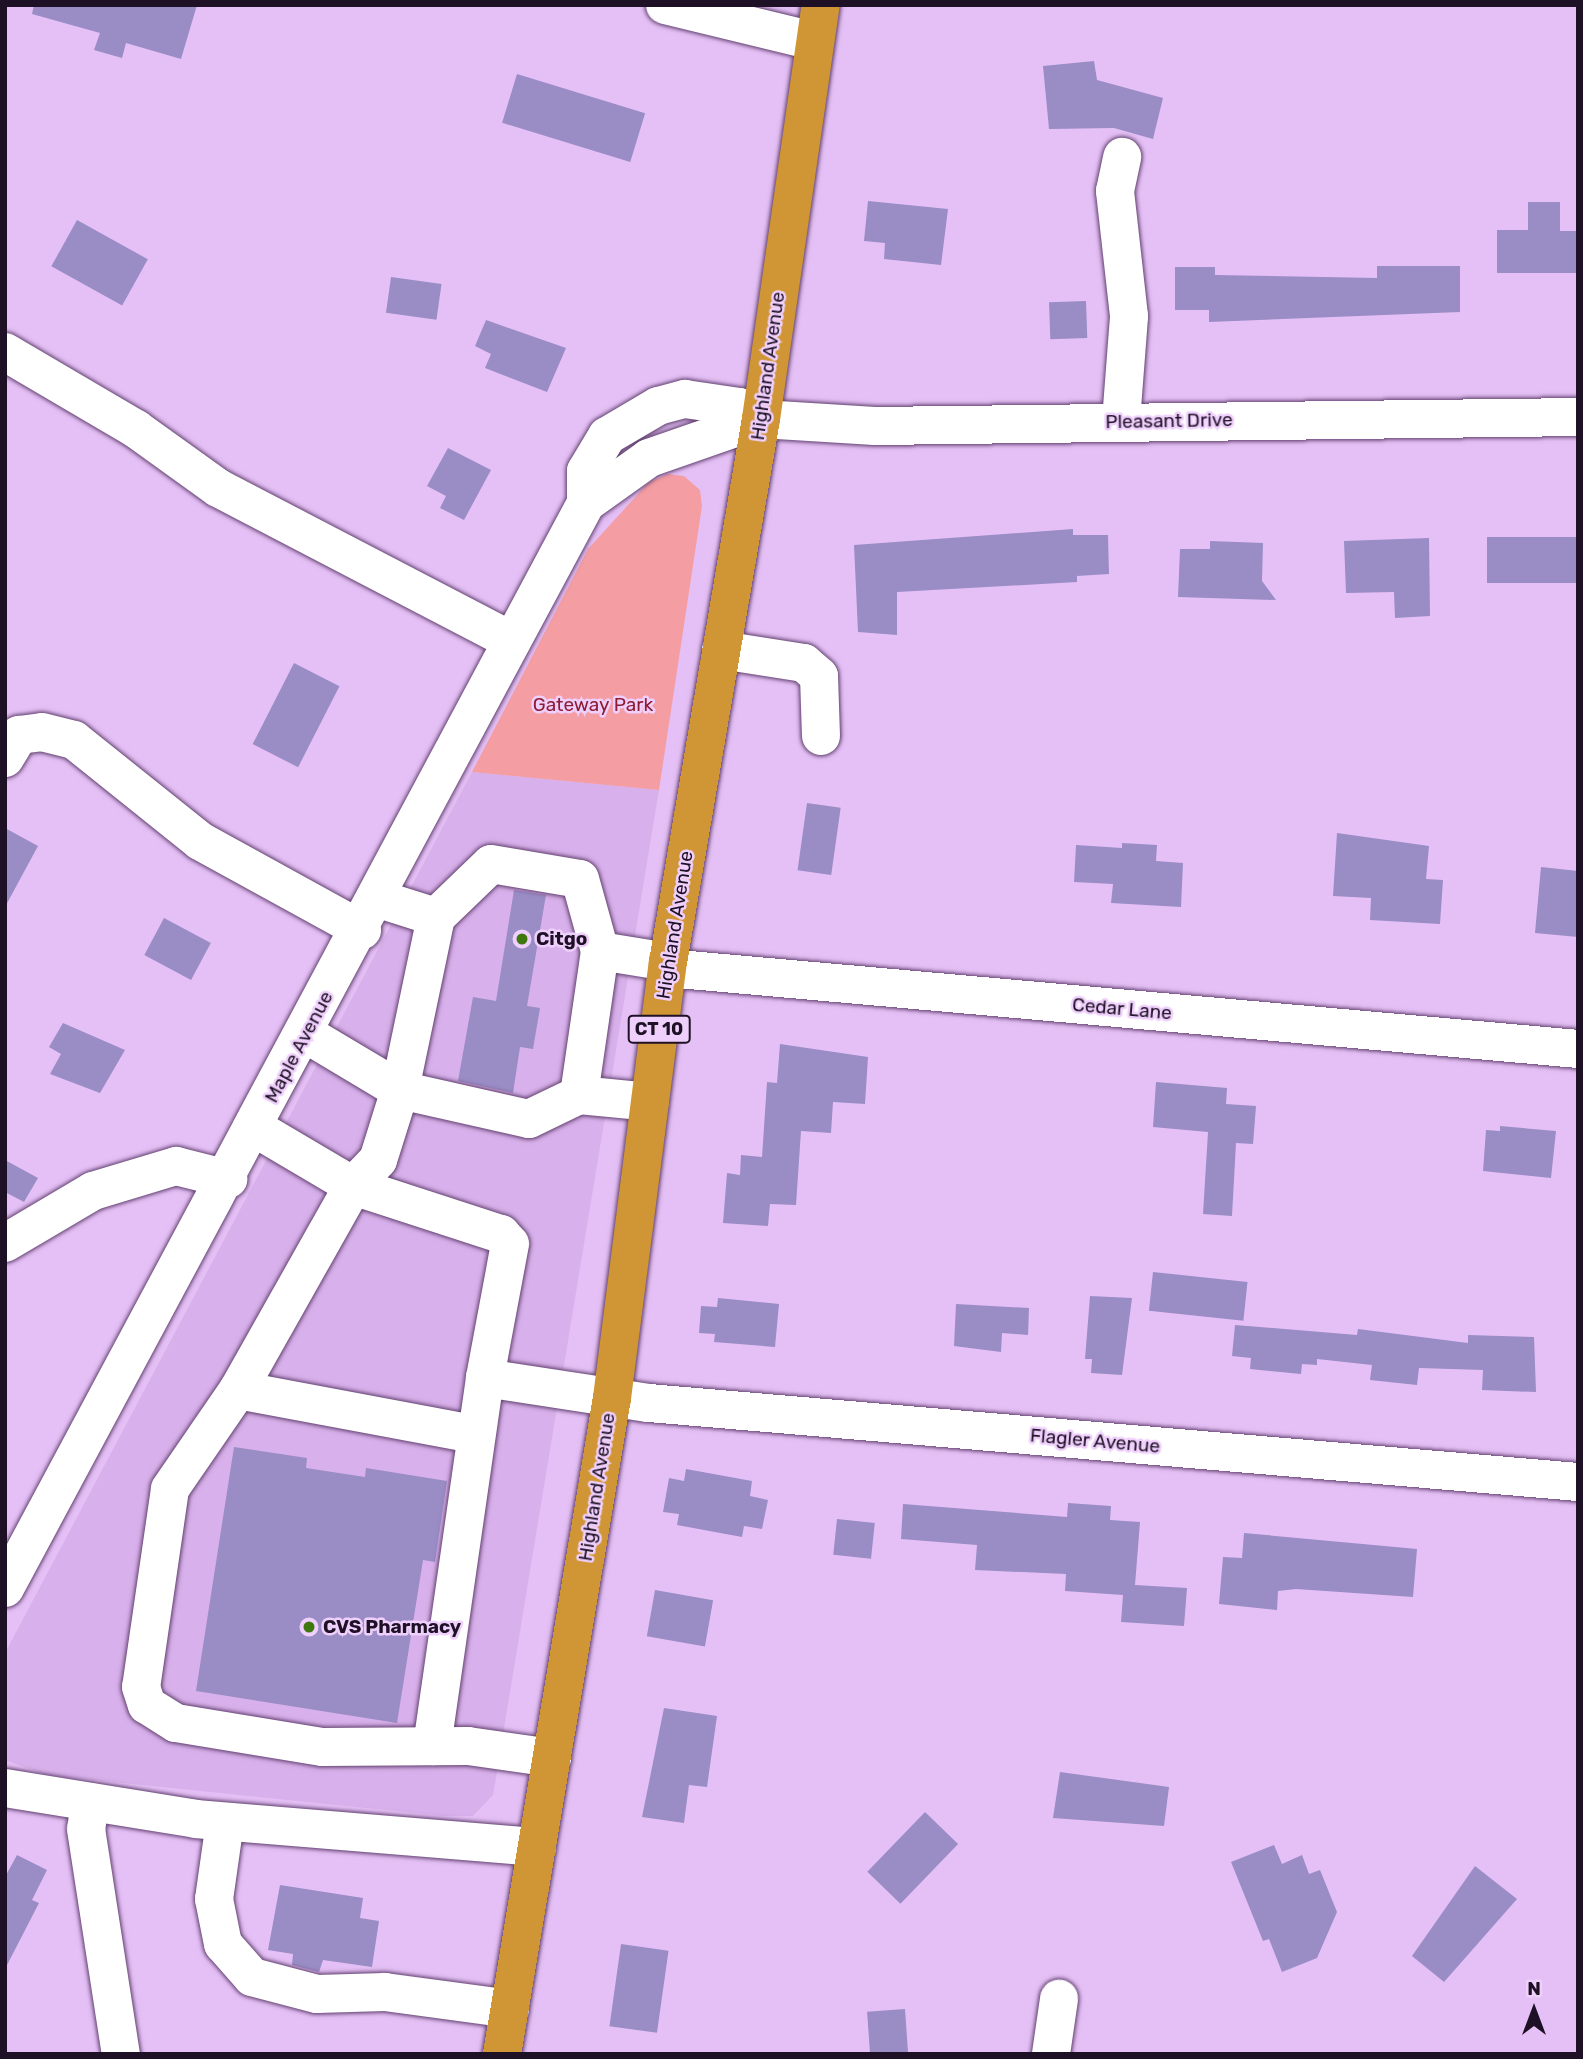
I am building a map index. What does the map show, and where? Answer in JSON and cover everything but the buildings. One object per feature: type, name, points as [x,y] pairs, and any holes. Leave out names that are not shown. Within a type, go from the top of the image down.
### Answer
[{"type":"highway","name":"Highland Avenue","points":[[502,2054],[612,1398],[668,965],[761,419],[818,23]]},
{"type":"street","points":[[665,5],[818,23]]},
{"type":"street","points":[[1121,421],[1129,316],[1115,191],[1122,157]]},
{"type":"street","points":[[5,352],[136,429],[218,488],[512,641]]},
{"type":"street","name":"Pleasant Drive","points":[[761,419],[874,426],[1578,417]]},
{"type":"street","name":"Maple Avenue","points":[[5,1588],[371,914],[586,503],[674,445],[761,419]]},
{"type":"street","points":[[722,650],[804,663],[819,676],[821,736]]},
{"type":"street","points":[[5,758],[19,735],[41,732],[75,740],[200,841],[371,914],[436,917]]},
{"type":"street","points":[[552,1758],[432,1746],[322,1746],[176,1723],[146,1704],[144,1647],[163,1509],[170,1489],[238,1390],[353,1186],[377,1160],[400,1090],[436,917],[491,864],[580,879],[600,951],[579,1095]]},
{"type":"street","name":"Cedar Lane","points":[[600,951],[668,965],[1578,1049]]},
{"type":"street","points":[[306,1034],[400,1090],[529,1119],[579,1095],[650,1102]]},
{"type":"street","points":[[255,1128],[353,1186],[482,1226],[510,1244],[474,1434],[432,1746]]},
{"type":"street","points":[[5,1243],[93,1191],[176,1166],[228,1179]]},
{"type":"street","name":"Flagler Avenue","points":[[485,1378],[612,1398],[1578,1482]]},
{"type":"street","points":[[238,1390],[474,1434]]},
{"type":"street","points":[[5,1788],[225,1822],[537,1847]]},
{"type":"street","points":[[90,1802],[86,1829],[121,2054]]},
{"type":"street","points":[[225,1822],[214,1899],[223,1944],[252,1978],[317,1994],[385,1992],[510,2009]]},
{"type":"street","points":[[1051,2054],[1059,1999]]},
{"type":"shaded area","points":[[472,772],[659,790],[493,1795],[473,1816],[444,1816],[46,1775],[5,1760],[5,1653]]},
{"type":"green space","name":"Gateway Park","points":[[667,474],[684,476],[700,490],[702,506],[659,790],[472,772],[588,549],[648,483]]},
{"type":"place","name":"Citgo","points":[[522,939]]},
{"type":"place","name":"CVS Pharmacy","points":[[309,1627]]}]
